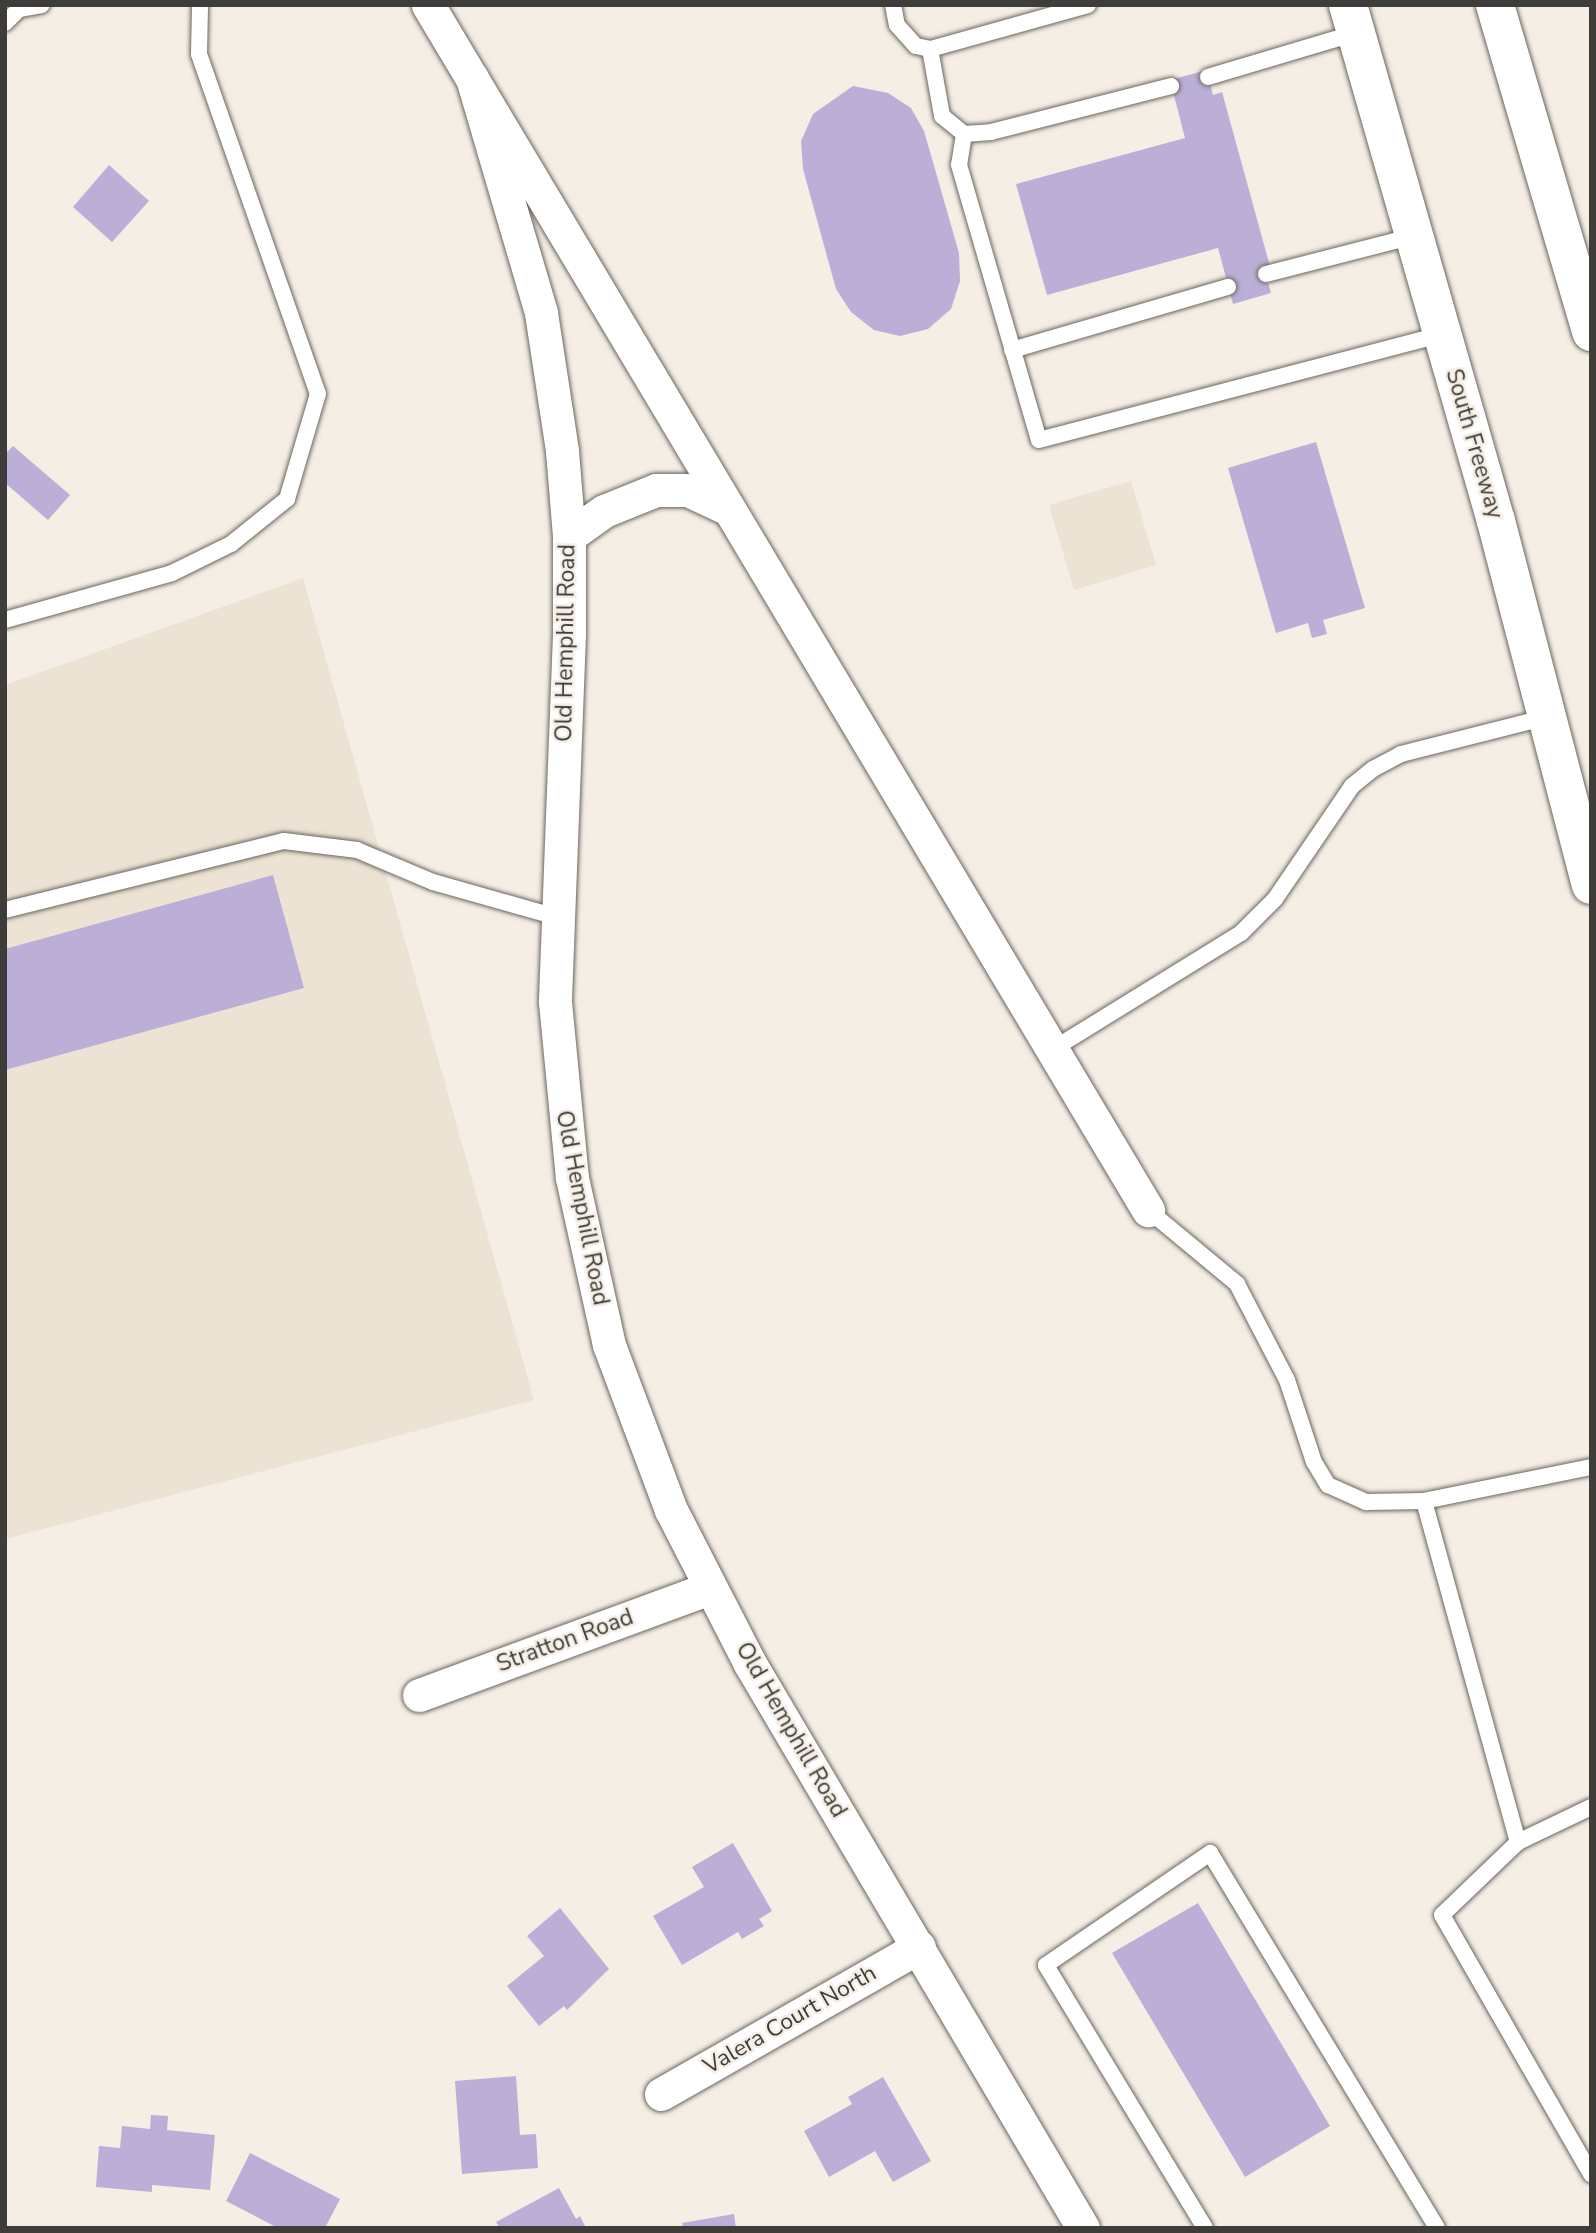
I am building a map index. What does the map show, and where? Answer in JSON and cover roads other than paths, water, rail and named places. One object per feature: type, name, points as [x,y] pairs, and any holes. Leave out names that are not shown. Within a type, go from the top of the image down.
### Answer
[{"type":"main road","points":[[1495,5],[1591,332]]},
{"type":"main road","name":"South Freeway","points":[[1352,19],[1442,334],[1591,885]]},
{"type":"street","name":"Old Hemphill Road","points":[[428,5],[1050,1051],[1148,1210]]},
{"type":"street","name":"Old Hemphill Road","points":[[472,78],[541,313],[553,375],[569,536],[556,917],[555,1002],[560,1092],[587,1256],[610,1345],[643,1439],[710,1588],[1083,2228]]},
{"type":"street","points":[[569,536],[604,511],[656,490],[688,490],[726,508]]},
{"type":"street","name":"Stratton Road","points":[[419,1695],[710,1588]]},
{"type":"street","name":"Valera Court North","points":[[661,2094],[919,1947]]},
{"type":"lane","points":[[5,23],[19,9],[42,5]]},
{"type":"lane","points":[[5,620],[172,573],[231,544],[287,499],[318,394],[200,54],[200,5]]},
{"type":"lane","points":[[893,5],[897,25],[916,46],[929,49],[1088,5]]},
{"type":"lane","points":[[1208,77],[1352,19]]},
{"type":"lane","points":[[929,49],[942,116],[964,134],[990,132],[1171,86]]},
{"type":"lane","points":[[964,134],[959,165],[1039,440],[1442,334]]},
{"type":"lane","points":[[1266,274],[1414,236]]},
{"type":"lane","points":[[1012,350],[1228,287]]},
{"type":"lane","points":[[1050,1051],[1241,933],[1275,899],[1352,786],[1373,769],[1401,754],[1547,717]]},
{"type":"lane","points":[[5,910],[284,841],[357,850],[433,882],[556,917]]},
{"type":"lane","points":[[1148,1210],[1237,1284],[1287,1380],[1314,1462],[1328,1485],[1366,1502],[1424,1502],[1591,1467]]},
{"type":"lane","points":[[1424,1502],[1518,1842]]},
{"type":"lane","points":[[1591,1807],[1518,1842],[1442,1914],[1591,2174]]},
{"type":"lane","points":[[1205,2228],[1046,1965],[1210,1853],[1437,2228]]}]
